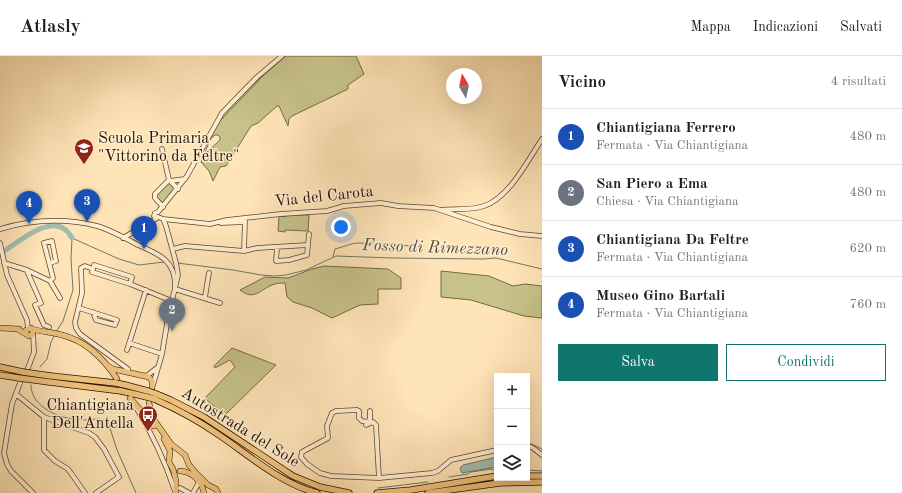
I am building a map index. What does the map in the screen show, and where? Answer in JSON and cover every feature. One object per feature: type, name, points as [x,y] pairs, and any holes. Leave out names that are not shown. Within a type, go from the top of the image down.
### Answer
[{"type":"highway","name":"Autostrada del Sole","points":[[0,367],[52,376],[117,381],[186,414],[246,455],[282,477],[300,487],[317,493]]},
{"type":"highway","name":"Autostrada del Sole","points":[[0,375],[20,381],[49,382],[121,391],[131,398],[150,396],[171,400],[204,418],[293,476],[320,487],[349,493]]},
{"type":"highway","points":[[377,493],[411,490],[494,476]]},
{"type":"highway","points":[[530,476],[542,476]]},
{"type":"highway","points":[[428,493],[494,483],[542,482]]},
{"type":"main road","points":[[0,328],[31,332],[49,330],[65,335],[88,348],[107,366],[117,381]]},
{"type":"main road","points":[[107,366],[112,369],[127,371],[150,378],[151,414],[154,421],[171,444],[186,456],[189,465],[196,473],[210,487],[215,488],[218,493]]},
{"type":"main road","points":[[117,381],[118,374],[127,371]]},
{"type":"main road","points":[[131,398],[141,406],[150,396]]},
{"type":"main road","points":[[131,398],[148,418],[168,447],[170,451],[167,462]]},
{"type":"main road","points":[[167,462],[175,452],[181,452]]},
{"type":"main road","points":[[176,481],[180,471],[186,467],[188,460]]},
{"type":"main road","points":[[167,462],[173,469],[176,481],[176,493]]},
{"type":"main road","points":[[173,469],[190,473],[199,482],[204,493],[206,489],[210,487]]},
{"type":"street","points":[[123,238],[159,216],[163,207],[185,179],[222,113],[257,77],[282,56]]},
{"type":"street","name":"Via del Carota","points":[[440,210],[471,209],[489,204],[499,198],[512,184],[542,139]]},
{"type":"street","points":[[162,149],[170,180],[178,189]]},
{"type":"street","points":[[163,207],[154,196],[170,180],[185,179]]},
{"type":"street","name":"Via del Carota","points":[[159,216],[210,224],[228,220],[244,220],[327,211],[344,206],[375,203],[434,208],[484,225],[520,234],[542,236]]},
{"type":"street","points":[[150,396],[162,354],[178,275],[173,249],[166,226],[159,216]]},
{"type":"street","points":[[244,220],[244,251]]},
{"type":"street","points":[[0,229],[23,223],[39,222],[76,223],[97,226],[159,255],[168,262],[174,278],[175,288]]},
{"type":"street","points":[[277,248],[276,261],[289,260],[307,255],[309,234]]},
{"type":"street","points":[[50,263],[56,261],[52,241],[44,243],[53,278],[50,281]]},
{"type":"street","points":[[0,243],[7,275],[31,332],[34,352],[28,368]]},
{"type":"street","points":[[173,249],[185,246],[244,251],[257,248],[308,245]]},
{"type":"street","points":[[3,260],[50,281],[60,298]]},
{"type":"street","points":[[93,269],[94,265],[132,277],[130,284]]},
{"type":"street","points":[[127,371],[129,370],[128,368],[80,334],[76,329],[75,324],[82,289],[81,268],[85,266],[93,269],[92,272],[130,284],[172,301]]},
{"type":"street","points":[[26,270],[41,302],[35,305],[44,325],[49,330]]},
{"type":"street","points":[[205,297],[209,273]]},
{"type":"street","points":[[175,288],[220,303]]},
{"type":"street","points":[[127,350],[146,290]]},
{"type":"street","points":[[79,308],[93,312],[116,320],[115,326],[96,320],[93,312]]},
{"type":"street","points":[[129,343],[162,354]]},
{"type":"street","points":[[142,376],[148,375],[159,365]]},
{"type":"street","points":[[20,381],[12,404],[4,453],[5,459],[11,471],[33,493]]},
{"type":"street","points":[[16,394],[44,416],[89,433],[99,442],[119,477],[96,493]]},
{"type":"street","points":[[131,398],[167,462],[176,493]]},
{"type":"street","points":[[379,478],[376,425],[373,422],[367,425],[363,422],[359,418],[359,411],[357,410],[336,411],[332,413],[327,426],[328,438],[302,452],[301,457],[312,468],[325,475],[379,478],[432,473],[438,471],[451,460],[494,451]]},
{"type":"street","points":[[363,422],[370,420],[370,411]]},
{"type":"street","points":[[44,416],[44,450],[55,461],[68,469],[85,493]]},
{"type":"street","points":[[530,446],[542,455]]},
{"type":"street","points":[[193,493],[199,482]]},
{"type":"street","points":[[180,488],[189,493]]},
{"type":"shaded area","points":[[285,56],[356,56],[364,74],[348,85],[348,89],[292,116],[289,119],[288,126],[279,106],[277,106],[258,123],[251,126],[226,166],[220,167],[213,181],[209,171],[201,162],[207,152],[220,140],[218,135],[215,135],[209,140],[217,123],[225,112],[272,66]]},
{"type":"shaded area","points":[[168,182],[176,189],[162,205],[156,198]]},
{"type":"shaded area","points":[[286,215],[309,215],[308,231],[278,231],[279,216],[286,217]]},
{"type":"shaded area","points":[[324,266],[388,269],[401,278],[401,289],[378,289],[378,304],[360,305],[332,318],[312,308],[293,302],[287,297],[285,283],[274,284],[253,295],[249,295],[240,290],[265,277],[288,278]]},
{"type":"shaded area","points":[[441,271],[489,276],[513,286],[525,284],[542,286],[542,318],[524,316],[471,300],[441,297]]},
{"type":"shaded area","points":[[232,348],[276,365],[224,416],[205,398],[235,367],[230,360],[215,368],[214,366]]},
{"type":"shaded area","points":[[494,458],[494,468],[462,473],[460,468],[463,465]]},
{"type":"waterway","points":[[220,121],[263,76],[286,56]]},
{"type":"waterway","points":[[205,152],[214,131]]},
{"type":"waterway","points":[[0,254],[26,236],[47,227],[57,226],[65,229],[72,238]]},
{"type":"waterway","name":"Fosso di Rimezzano","points":[[56,332],[63,321],[73,290],[71,259],[72,238],[119,259],[139,265],[164,262]]},
{"type":"waterway","points":[[333,257],[335,249],[355,243],[393,244],[417,247]]},
{"type":"waterway","name":"Fosso di Rimezzano","points":[[177,263],[274,276],[286,275],[306,270],[336,256],[393,258],[496,258],[542,269]]},
{"type":"waterway","points":[[40,367],[47,359],[54,336]]},
{"type":"waterway","points":[[31,385],[32,393],[36,400],[41,406],[56,415],[83,420],[102,419],[108,422],[117,450],[136,493]]},
{"type":"waterway","points":[[530,443],[542,449]]},
{"type":"waterway","points":[[449,477],[468,474],[471,472],[491,469],[494,470]]},
{"type":"waterway","points":[[530,470],[542,471]]},
{"type":"waterway","points":[[378,488],[428,482]]},
{"type":"place","name":"Scuola Primaria \"Vittorino da Feltre\"","points":[[84,165]]},
{"type":"place","name":"Chiantigiana Da Feltre","points":[[87,222]]},
{"type":"place","name":"Museo Gino Bartali","points":[[29,224]]},
{"type":"place","name":"Chiantigiana Ferrero","points":[[144,249]]},
{"type":"place","name":"San Piero a Ema","points":[[172,331]]},
{"type":"place","name":"Chiantigiana Dell'Antella","points":[[148,432]]}]
